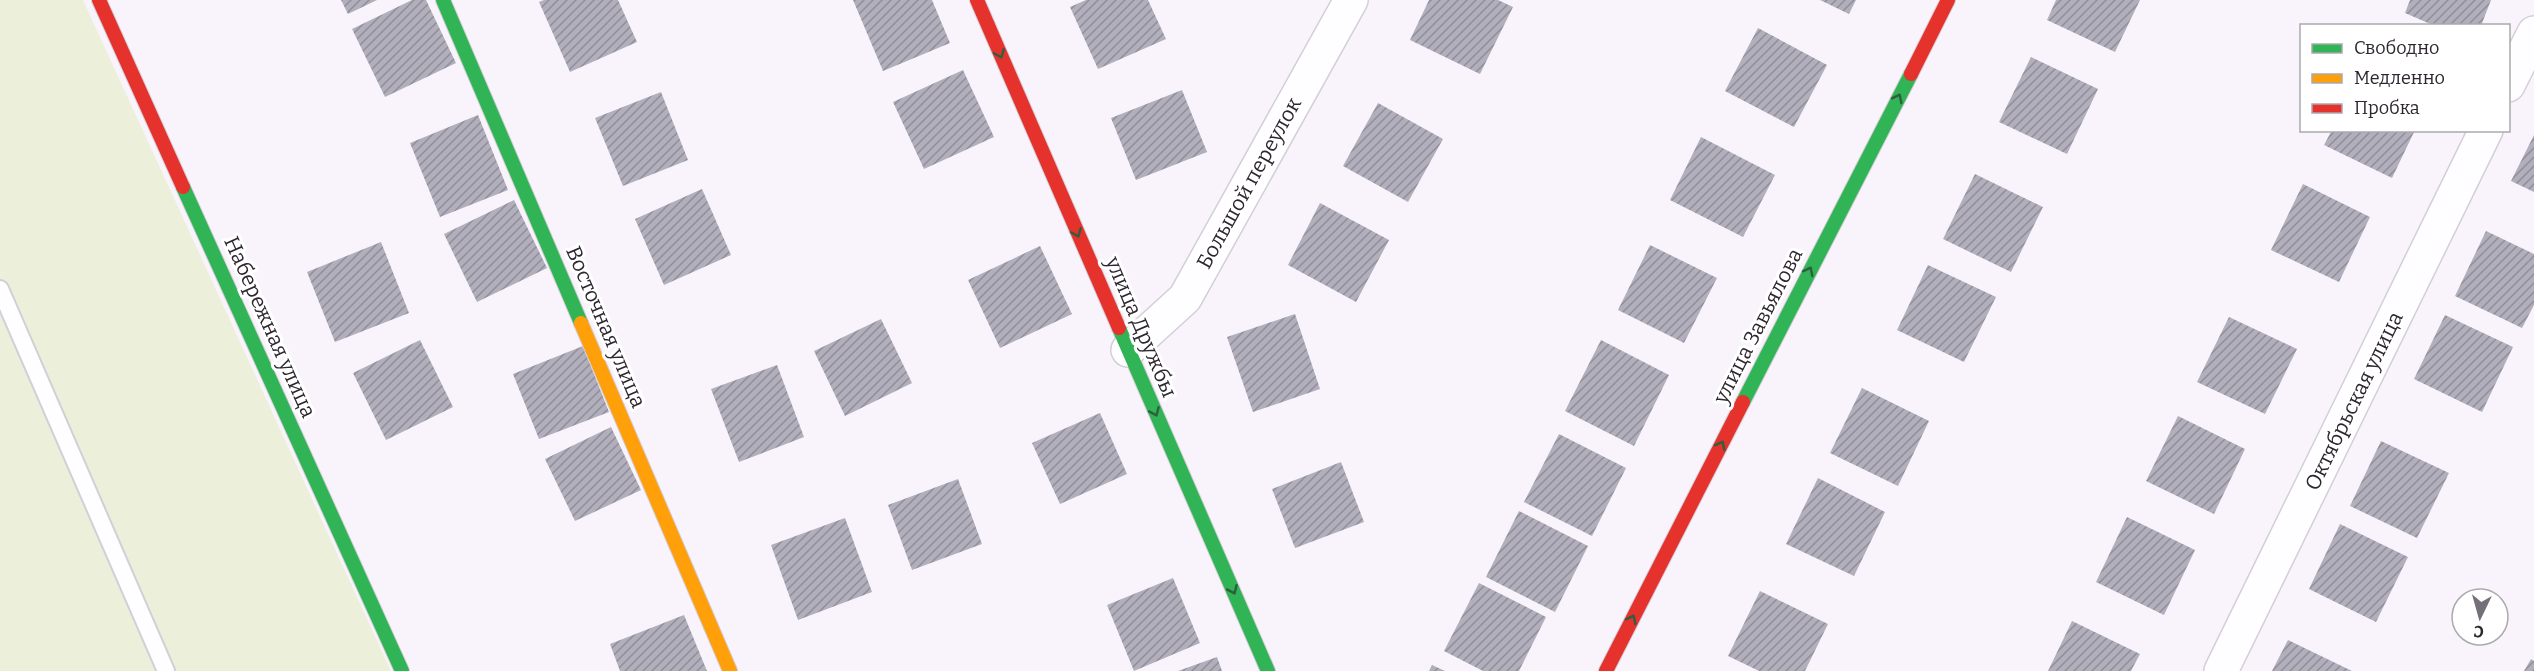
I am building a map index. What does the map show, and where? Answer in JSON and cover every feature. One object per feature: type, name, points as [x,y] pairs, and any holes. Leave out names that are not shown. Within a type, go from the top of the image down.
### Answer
[{"type":"street","name":"Набережная улица","points":[[99,0],[402,671]]},
{"type":"street","name":"Восточная улица","points":[[443,0],[730,671]]},
{"type":"street","name":"улица Дружбы","points":[[977,0],[1268,671]]},
{"type":"street","name":"Большой переулок","points":[[1128,350],[1185,298],[1351,0]]},
{"type":"street","name":"улица Завьялова","points":[[1606,671],[1948,0]]},
{"type":"street","points":[[2510,81],[2534,33]]},
{"type":"street","name":"Октябрьская улица","points":[[2221,671],[2485,132]]},
{"type":"lane","points":[[0,289],[166,671]]},
{"type":"green space","points":[[0,0],[83,0],[391,671],[0,671]]},
{"type":"building","points":[[341,0],[377,0],[348,14]]},
{"type":"building","points":[[412,0],[426,0],[456,63],[385,97],[352,29]]},
{"type":"building","points":[[544,0],[618,0],[637,42],[570,72],[539,2]]},
{"type":"building","points":[[853,0],[932,0],[950,43],[883,71]]},
{"type":"building","points":[[1086,0],[1148,0],[1166,39],[1098,69],[1070,7]]},
{"type":"building","points":[[1429,0],[1498,0],[1513,7],[1480,74],[1410,40]]},
{"type":"building","points":[[1820,0],[1856,0],[1849,14]]},
{"type":"building","points":[[2056,0],[2140,0],[2115,52],[2047,20]]},
{"type":"building","points":[[2410,0],[2491,0],[2482,24],[2430,24],[2405,13]]},
{"type":"building","points":[[1758,28],[1827,65],[1794,127],[1725,91]]},
{"type":"building","points":[[2031,57],[2098,89],[2067,154],[1999,122]]},
{"type":"building","points":[[963,70],[994,137],[924,169],[893,102]]},
{"type":"building","points":[[1182,90],[1207,152],[1136,180],[1111,118]]},
{"type":"building","points":[[661,92],[688,160],[623,186],[595,118]]},
{"type":"building","points":[[1378,103],[1443,139],[1408,202],[1343,166]]},
{"type":"building","points":[[478,115],[508,190],[440,217],[410,143]]},
{"type":"building","points":[[2331,132],[2414,132],[2392,178],[2324,145]]},
{"type":"building","points":[[2534,135],[2534,192],[2511,181]]},
{"type":"building","points":[[1701,137],[1775,175],[1743,237],[1670,200]]},
{"type":"building","points":[[1975,174],[2043,207],[2011,272],[1943,239]]},
{"type":"building","points":[[2303,184],[2370,217],[2339,282],[2271,250]]},
{"type":"building","points":[[702,189],[731,255],[664,285],[635,219]]},
{"type":"building","points":[[514,200],[547,268],[477,302],[444,234]]},
{"type":"building","points":[[1320,203],[1389,240],[1356,302],[1288,265]]},
{"type":"building","points":[[2486,231],[2534,254],[2534,305],[2522,328],[2455,296]]},
{"type":"building","points":[[381,242],[409,313],[335,342],[307,272]]},
{"type":"building","points":[[1650,245],[1717,278],[1684,343],[1618,310]]},
{"type":"building","points":[[1040,246],[1072,314],[1000,348],[968,280]]},
{"type":"building","points":[[1928,265],[1996,297],[1964,362],[1897,330]]},
{"type":"building","points":[[1295,314],[1320,389],[1253,412],[1227,337]]},
{"type":"building","points":[[2445,315],[2513,347],[2482,412],[2414,379]]},
{"type":"building","points":[[2229,317],[2297,349],[2265,414],[2197,382]]},
{"type":"building","points":[[881,319],[912,383],[845,416],[814,351]]},
{"type":"building","points":[[420,340],[453,407],[386,440],[353,373]]},
{"type":"building","points":[[1601,340],[1669,375],[1634,446],[1565,411]]},
{"type":"building","points":[[583,346],[609,412],[539,439],[513,374]]},
{"type":"building","points":[[777,365],[804,437],[739,462],[711,389]]},
{"type":"building","points":[[1862,388],[1929,421],[1898,486],[1830,453]]},
{"type":"building","points":[[1100,413],[1127,474],[1060,504],[1032,443]]},
{"type":"building","points":[[2178,416],[2245,449],[2214,514],[2146,481]]},
{"type":"building","points":[[611,427],[641,490],[575,521],[545,459]]},
{"type":"building","points":[[1559,434],[1626,468],[1592,536],[1524,502]]},
{"type":"building","points":[[2381,441],[2449,473],[2417,538],[2350,506]]},
{"type":"building","points":[[1341,462],[1364,522],[1295,548],[1272,489]]},
{"type":"building","points":[[1818,478],[1885,512],[1854,576],[1786,544]]},
{"type":"building","points":[[958,479],[982,544],[912,570],[888,505]]},
{"type":"building","points":[[1519,511],[1588,546],[1555,612],[1486,577]]},
{"type":"building","points":[[2127,517],[2195,550],[2164,615],[2096,582]]},
{"type":"building","points":[[845,518],[872,592],[798,620],[771,545]]},
{"type":"building","points":[[2340,524],[2408,557],[2376,622],[2309,589]]},
{"type":"building","points":[[1173,578],[1200,643],[1134,671],[1107,605]]},
{"type":"building","points":[[1479,583],[1546,617],[1519,671],[1483,671],[1444,651]]},
{"type":"building","points":[[1760,591],[1828,624],[1805,671],[1759,671],[1728,656]]},
{"type":"building","points":[[684,615],[707,671],[620,671],[610,644]]},
{"type":"building","points":[[2072,621],[2140,654],[2131,671],[2048,671]]},
{"type":"building","points":[[2288,640],[2352,671],[2272,671]]},
{"type":"building","points":[[1217,657],[1222,671],[1178,671]]},
{"type":"building","points":[[2531,659],[2534,661],[2534,671],[2524,671]]},
{"type":"building","points":[[1432,665],[1445,671],[1429,671]]},
{"type":"traffic: fast","points":[[443,0],[581,323]]},
{"type":"traffic: fast","points":[[1743,402],[1911,74]]},
{"type":"traffic: fast","points":[[183,187],[402,671]]},
{"type":"traffic: fast","points":[[1119,328],[1268,671]]},
{"type":"traffic: slow","points":[[581,323],[730,671]]},
{"type":"traffic: jam","points":[[99,0],[183,187]]},
{"type":"traffic: jam","points":[[977,0],[1119,328]]},
{"type":"traffic: jam","points":[[1911,74],[1948,0]]},
{"type":"traffic: jam","points":[[1606,671],[1743,402]]}]
